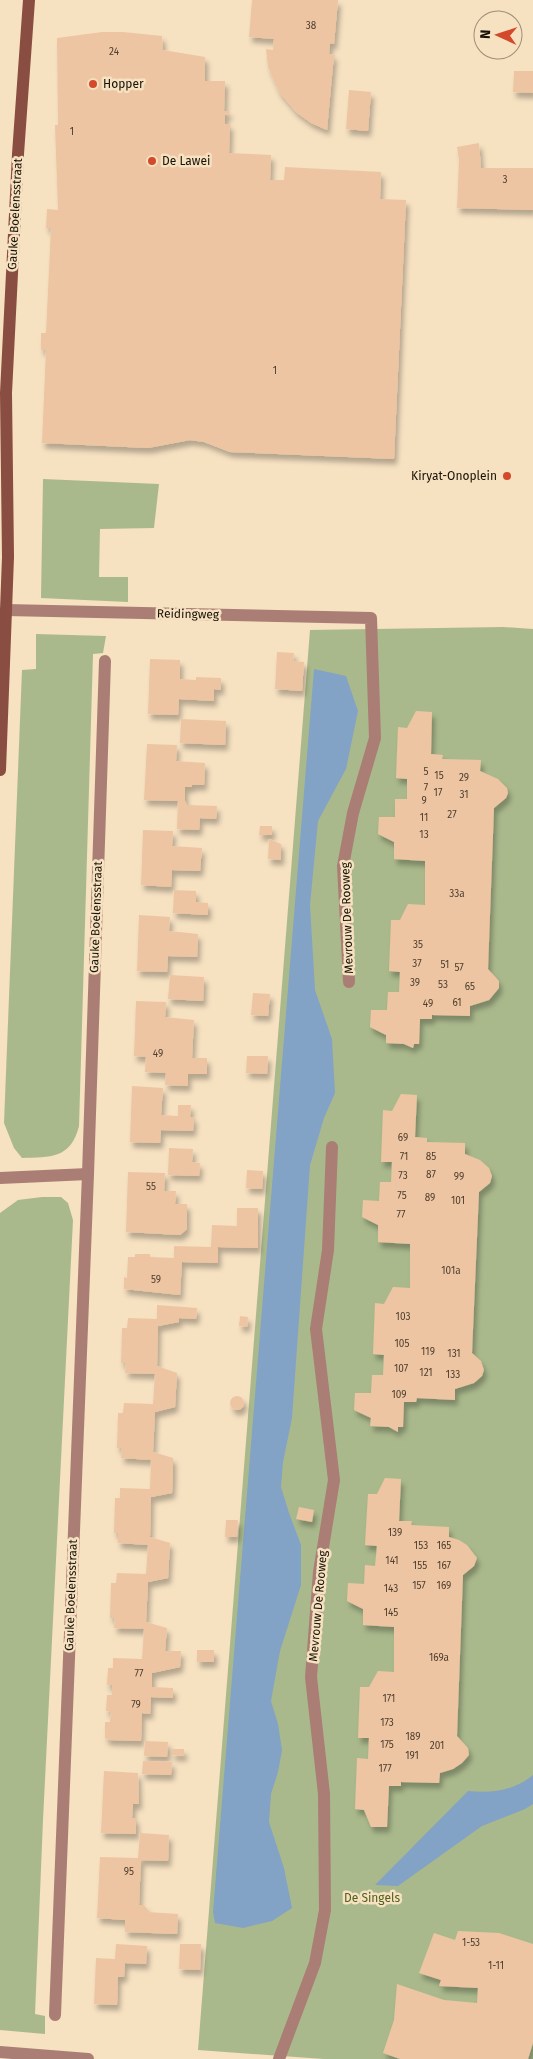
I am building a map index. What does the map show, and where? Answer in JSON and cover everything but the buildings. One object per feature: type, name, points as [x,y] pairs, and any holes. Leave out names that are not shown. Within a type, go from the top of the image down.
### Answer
[{"type":"main road","name":"Gauke Boelensstraat","points":[[0,770],[8,557],[3,458],[23,77],[29,0]]},
{"type":"street","name":"Reidingweg","points":[[6,610],[371,618]]},
{"type":"street","name":"Mevrouw De Rooweg","points":[[349,982],[343,866],[353,814],[375,738],[371,618]]},
{"type":"street","name":"Gauke Boelensstraat","points":[[55,2016],[88,1174],[105,661]]},
{"type":"street","name":"Mevrouw De Rooweg","points":[[279,2059],[315,1963],[324,1910],[324,1794],[311,1677],[319,1572],[334,1480],[316,1329],[328,1250],[332,1147]]},
{"type":"street","points":[[0,1178],[88,1174]]},
{"type":"street","points":[[0,2052],[88,2059]]},
{"type":"green space","points":[[43,479],[159,484],[154,528],[100,529],[99,577],[128,577],[128,602],[41,598]]},
{"type":"green space","name":"De Singels","points":[[503,627],[533,629],[533,2059],[324,2059],[198,2050],[310,630]]},
{"type":"green space","points":[[36,634],[106,636],[103,653],[93,654],[79,1126],[71,1145],[58,1154],[22,1158],[14,1148],[4,1123],[22,670],[36,669]]},
{"type":"green space","points":[[61,1197],[68,1203],[73,1220],[35,2014],[45,2016],[45,2034],[0,2030],[0,1213],[18,1200]]},
{"type":"water","points":[[314,669],[346,676],[358,711],[346,769],[318,821],[310,905],[315,990],[332,1039],[335,1093],[324,1118],[310,1165],[292,1418],[283,1462],[281,1487],[301,1545],[301,1585],[280,1651],[271,1701],[278,1724],[282,1750],[271,1794],[269,1822],[284,1868],[292,1908],[272,1921],[243,1928],[215,1923],[213,1912]]},
{"type":"water","points":[[533,1775],[533,1804],[482,1826],[398,1886],[375,1885],[468,1791],[486,1792],[503,1790],[518,1785]]},
{"type":"place","name":"Hopper","points":[[93,84]]},
{"type":"place","name":"De Lawei","points":[[152,161]]},
{"type":"place","name":"Kiryat-Onoplein","points":[[507,476]]}]
